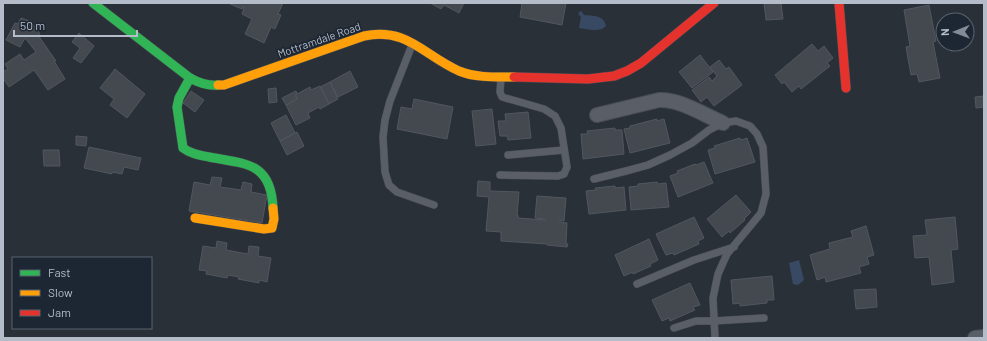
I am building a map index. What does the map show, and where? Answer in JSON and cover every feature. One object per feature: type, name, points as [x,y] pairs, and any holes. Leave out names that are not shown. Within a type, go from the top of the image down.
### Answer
[{"type":"street","name":"Mottramdale Road","points":[[93,3],[190,78],[199,83],[210,86],[224,85],[364,36],[378,33],[392,33],[459,72],[477,76],[588,79],[614,76],[641,63],[714,3]]},
{"type":"street","points":[[839,3],[846,88]]},
{"type":"street","points":[[190,78],[179,98],[177,107],[183,148],[190,153],[257,169],[267,180],[270,187],[274,221],[272,228],[264,230],[195,218]]},
{"type":"street","points":[[597,115],[659,100],[666,100],[678,103],[723,123]]},
{"type":"street","points":[[975,338],[984,337]]},
{"type":"lane","points":[[412,44],[384,120],[383,137],[385,172],[389,185],[397,192],[434,205]]},
{"type":"lane","points":[[500,175],[561,175],[566,171],[567,167],[562,128],[555,116],[544,109],[502,97],[500,92],[501,76]]},
{"type":"lane","points":[[594,179],[641,167],[670,155],[692,143],[709,130],[723,123],[736,121],[750,126],[757,134],[763,147],[766,194],[761,213],[727,254],[718,274],[713,298],[715,338]]},
{"type":"lane","points":[[508,155],[564,150]]},
{"type":"lane","points":[[637,284],[694,260],[734,247]]},
{"type":"lane","points":[[674,328],[696,321],[764,318]]},
{"type":"water","points":[[580,11],[584,15],[601,18],[605,22],[606,26],[597,30],[579,28],[581,17],[578,14]]},
{"type":"water","points":[[799,260],[804,280],[798,285],[793,284],[789,263]]},
{"type":"building","points":[[228,3],[283,3],[278,14],[281,15],[275,29],[271,27],[264,43],[245,34],[252,19],[242,14],[244,8],[243,7],[242,9]]},
{"type":"building","points":[[430,3],[464,3],[459,13],[444,5],[441,9]]},
{"type":"building","points":[[522,3],[566,3],[562,25],[520,17]]},
{"type":"building","points":[[764,3],[781,3],[783,19],[766,20]]},
{"type":"building","points":[[929,5],[935,36],[935,41],[933,42],[940,78],[919,82],[917,74],[911,75],[906,47],[910,46],[904,10]]},
{"type":"building","points":[[21,18],[32,22],[31,24],[34,25],[40,34],[38,35],[56,61],[54,61],[65,79],[48,90],[34,70],[9,87],[3,78],[3,72],[8,69],[5,64],[20,54],[24,60],[36,52],[25,38],[20,47],[6,40],[15,23],[18,24]]},
{"type":"building","points":[[79,33],[94,46],[81,63],[73,58],[80,48],[72,42]]},
{"type":"building","points":[[812,44],[818,51],[824,46],[833,58],[827,63],[830,66],[801,89],[799,86],[792,92],[784,82],[782,84],[775,75]]},
{"type":"building","points":[[700,55],[713,72],[692,88],[679,72]]},
{"type":"building","points":[[719,60],[726,69],[729,67],[742,85],[714,106],[707,97],[701,102],[692,90],[709,77],[712,81],[717,76],[710,67]]},
{"type":"building","points":[[115,69],[145,94],[127,118],[110,105],[114,99],[100,88]]},
{"type":"building","points":[[350,71],[358,87],[338,97],[330,82]]},
{"type":"building","points":[[330,82],[338,99],[329,104],[320,87]]},
{"type":"building","points":[[320,86],[329,104],[308,113],[310,118],[296,125],[286,105],[297,99],[295,95],[310,87],[311,90]]},
{"type":"building","points":[[276,88],[277,102],[269,103],[268,89]]},
{"type":"building","points":[[191,91],[204,100],[195,112],[183,103]]},
{"type":"building","points":[[296,91],[297,94],[295,95],[297,99],[286,105],[282,98]]},
{"type":"building","points":[[984,96],[984,107],[976,108],[975,97]]},
{"type":"building","points":[[414,99],[453,107],[447,139],[397,129],[401,107],[412,109]]},
{"type":"building","points":[[492,109],[496,144],[476,146],[472,111]]},
{"type":"building","points":[[528,112],[531,138],[508,140],[507,136],[500,136],[498,121],[506,121],[505,114]]},
{"type":"building","points":[[286,115],[295,133],[280,141],[271,123]]},
{"type":"building","points":[[657,119],[657,121],[664,119],[670,143],[630,153],[624,129]]},
{"type":"building","points":[[615,128],[615,130],[622,130],[624,154],[583,159],[581,134],[588,134],[587,131]]},
{"type":"building","points":[[297,132],[304,146],[287,155],[280,141]]},
{"type":"building","points":[[76,136],[87,137],[86,146],[76,145]]},
{"type":"building","points":[[740,138],[741,140],[747,138],[755,162],[715,174],[708,150],[715,148],[714,146]]},
{"type":"building","points":[[89,147],[141,158],[138,170],[124,167],[122,174],[112,172],[112,174],[84,168]]},
{"type":"building","points":[[43,150],[59,150],[60,166],[44,166]]},
{"type":"building","points":[[704,162],[713,183],[678,197],[670,176],[678,173],[677,171]]},
{"type":"building","points":[[212,177],[222,178],[220,187],[241,190],[243,182],[252,184],[251,192],[267,195],[262,223],[189,211],[194,182],[210,185]]},
{"type":"building","points":[[478,181],[490,182],[490,191],[519,192],[518,218],[545,220],[535,218],[537,196],[566,198],[564,221],[560,220],[560,222],[567,223],[567,247],[501,241],[501,232],[486,231],[489,197],[477,196]]},
{"type":"building","points":[[657,182],[658,184],[666,183],[669,207],[631,210],[629,187],[638,186],[638,184]]},
{"type":"building","points":[[615,186],[615,188],[624,187],[626,210],[589,214],[586,191],[596,190],[595,188]]},
{"type":"building","points":[[736,195],[751,212],[744,219],[745,220],[730,233],[729,231],[722,237],[707,219]]},
{"type":"building","points":[[694,217],[704,238],[698,241],[699,244],[674,255],[673,253],[666,255],[656,234]]},
{"type":"building","points":[[955,217],[958,249],[951,250],[954,282],[932,285],[929,257],[915,258],[913,236],[927,235],[925,220]]},
{"type":"building","points":[[866,226],[874,255],[867,257],[869,264],[859,267],[861,273],[826,282],[825,277],[817,280],[810,255],[830,249],[829,243],[853,237],[851,231]]},
{"type":"building","points":[[649,239],[658,260],[650,264],[651,266],[633,274],[633,272],[624,276],[615,255]]},
{"type":"building","points":[[217,241],[227,243],[226,250],[248,254],[249,246],[259,247],[258,256],[271,258],[267,282],[259,280],[259,283],[238,279],[239,277],[228,275],[227,278],[206,274],[207,271],[199,270],[203,246],[216,248]]},
{"type":"building","points":[[772,276],[774,300],[767,300],[767,303],[740,306],[740,303],[733,304],[731,280]]},
{"type":"building","points":[[690,283],[700,305],[693,307],[695,310],[670,321],[669,318],[662,321],[652,300]]},
{"type":"building","points":[[876,289],[877,307],[856,309],[854,290]]},
{"type":"traffic: fast","points":[[93,3],[190,78],[203,84],[218,85]]},
{"type":"traffic: fast","points":[[190,78],[179,98],[177,107],[183,148],[195,154],[245,164],[262,173],[271,193],[273,208]]},
{"type":"traffic: slow","points":[[218,85],[224,85],[364,36],[379,34],[392,35],[414,44],[446,65],[459,71],[486,77],[514,77]]},
{"type":"traffic: slow","points":[[195,218],[264,229],[272,228],[274,219],[273,208]]},
{"type":"traffic: jam","points":[[514,77],[588,79],[614,76],[641,63],[714,3]]},
{"type":"traffic: jam","points":[[839,3],[846,88]]}]
